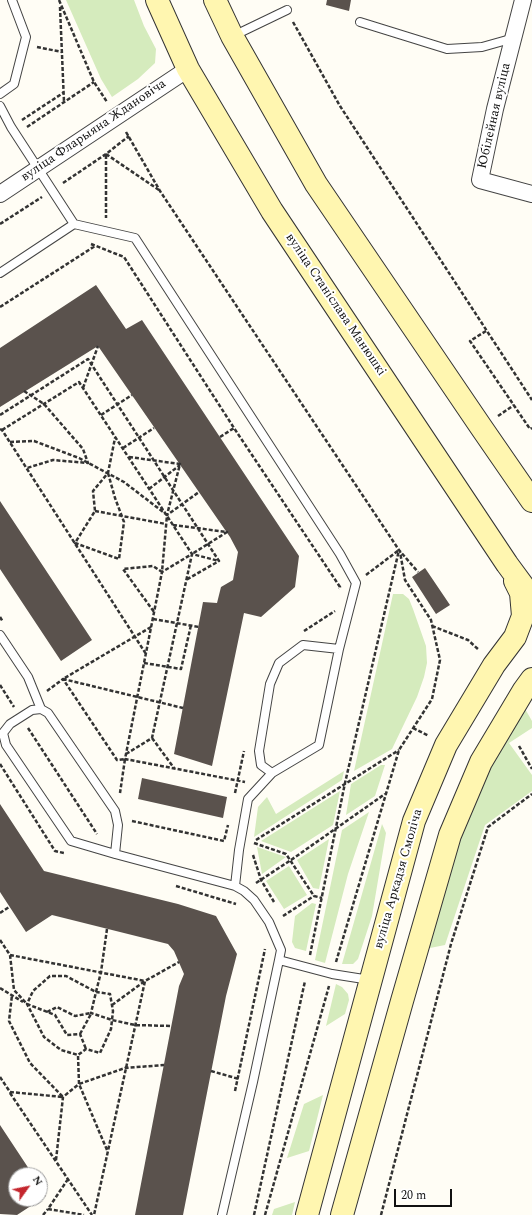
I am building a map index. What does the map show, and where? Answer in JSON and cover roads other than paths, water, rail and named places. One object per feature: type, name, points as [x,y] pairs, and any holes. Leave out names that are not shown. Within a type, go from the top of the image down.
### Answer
[{"type":"main road","name":"вуліца Станіслава Манюшкі","points":[[157,0],[188,69],[272,211],[507,564],[532,598]]},
{"type":"main road","points":[[215,0],[232,36],[316,184],[532,501]]},
{"type":"main road","name":"вуліца Аркадзя Смоліча","points":[[307,1215],[414,820],[446,745],[494,665],[516,637],[523,616],[521,593],[507,564]]},
{"type":"main road","points":[[342,1215],[450,835],[481,762],[532,679]]},
{"type":"street","name":"Юбілейная вуліца","points":[[523,0],[495,109],[480,180],[532,194]]},
{"type":"street","name":"вуліца Фларыяна Ждановіча","points":[[0,194],[188,69]]},
{"type":"lane","points":[[0,94],[14,84],[26,37],[12,0]]},
{"type":"lane","points":[[232,36],[287,10]]},
{"type":"lane","points":[[360,22],[447,49],[482,47],[514,38]]},
{"type":"lane","points":[[0,106],[16,134],[74,224]]},
{"type":"lane","points":[[0,273],[74,224],[135,238],[340,554],[356,583],[339,649],[319,746],[272,773],[248,799],[239,850],[235,886]]},
{"type":"lane","points":[[0,634],[28,677],[41,709]]},
{"type":"lane","points":[[272,773],[262,765],[258,751],[270,684],[279,663],[303,645],[339,649]]},
{"type":"lane","points":[[116,849],[118,825],[115,812],[48,713],[41,709],[32,710],[10,724],[3,733],[6,745],[71,841],[116,849],[235,886],[244,891],[254,900],[269,922],[281,950],[253,1082],[222,1215]]},
{"type":"lane","points":[[279,960],[332,974],[370,980]]}]
